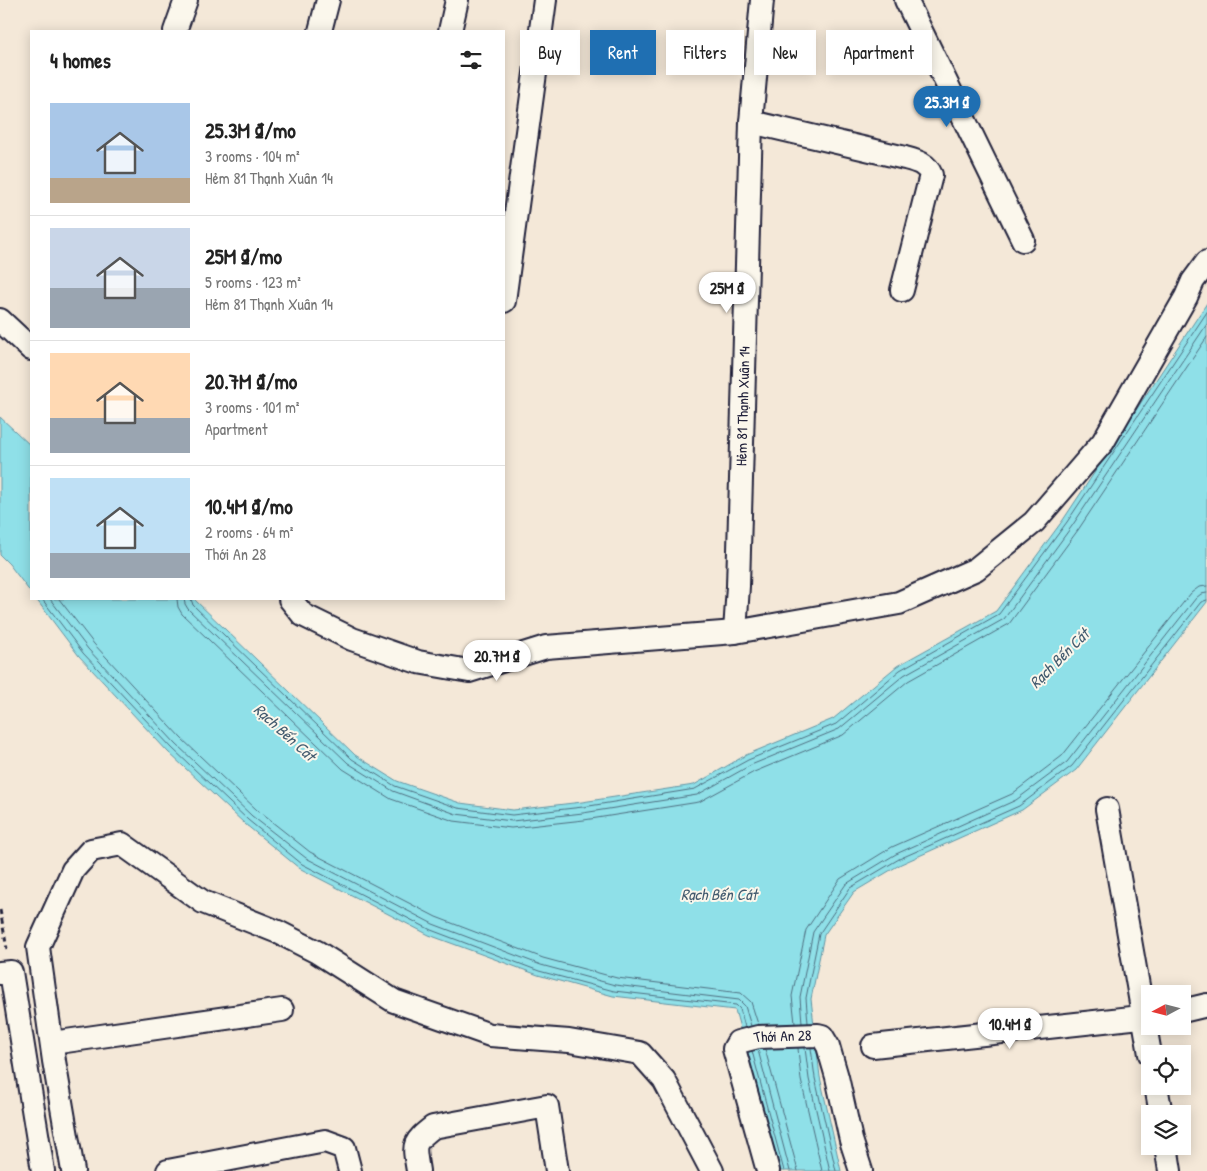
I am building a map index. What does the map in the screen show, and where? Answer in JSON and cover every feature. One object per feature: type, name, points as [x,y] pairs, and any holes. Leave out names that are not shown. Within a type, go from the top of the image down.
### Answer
[{"type":"street","points":[[175,30],[186,0]]},
{"type":"street","points":[[320,30],[328,0]]},
{"type":"street","points":[[450,30],[457,0]]},
{"type":"street","points":[[505,294],[545,0]]},
{"type":"street","name":"Hẻm 81 Thạnh Xuân 14","points":[[735,632],[738,586],[751,122],[762,0]]},
{"type":"street","points":[[906,0],[1023,240]]},
{"type":"street","points":[[751,122],[905,158],[926,166],[931,175],[902,290]]},
{"type":"street","points":[[291,600],[303,614],[352,639],[418,662],[469,671],[546,646],[735,632],[899,603],[976,568],[1034,522],[1103,442],[1186,297],[1193,281],[1207,262]]},
{"type":"street","points":[[0,320],[30,348]]},
{"type":"street","points":[[1107,809],[1141,985]]},
{"type":"street","points":[[73,1171],[38,947],[73,870],[91,850],[122,844],[203,902],[278,932],[309,948],[394,1002],[490,1035],[569,1041],[640,1053],[664,1080],[712,1171]]},
{"type":"street","points":[[5,973],[43,1171]]},
{"type":"street","points":[[1191,1009],[1207,1005]]},
{"type":"street","points":[[52,1043],[282,1010]]},
{"type":"street","points":[[873,1046],[1141,1017]]},
{"type":"street","name":"Thới An 28","points":[[768,1171],[734,1049],[738,1042],[758,1037],[818,1035],[822,1036],[828,1046],[851,1140],[861,1171]]},
{"type":"street","points":[[418,1171],[415,1150],[418,1139],[432,1127],[546,1106],[557,1171]]},
{"type":"street","points":[[168,1171],[325,1142],[344,1148],[350,1171]]},
{"type":"street","points":[[1167,1155],[1170,1171]]},
{"type":"path","points":[[0,910],[5,973]]},
{"type":"water","name":"Rạch Bến Cát","points":[[1207,303],[1207,602],[1076,770],[1022,810],[901,864],[854,892],[824,935],[811,999],[820,1077],[841,1171],[780,1171],[735,1010],[613,996],[538,975],[429,935],[299,868],[245,824],[168,752],[79,656],[37,600],[195,600],[355,755],[397,781],[460,803],[513,810],[582,802],[694,785],[746,755],[833,719],[897,666],[996,611],[1063,520]]},
{"type":"water","points":[[0,417],[30,445],[30,592],[0,555]]}]
